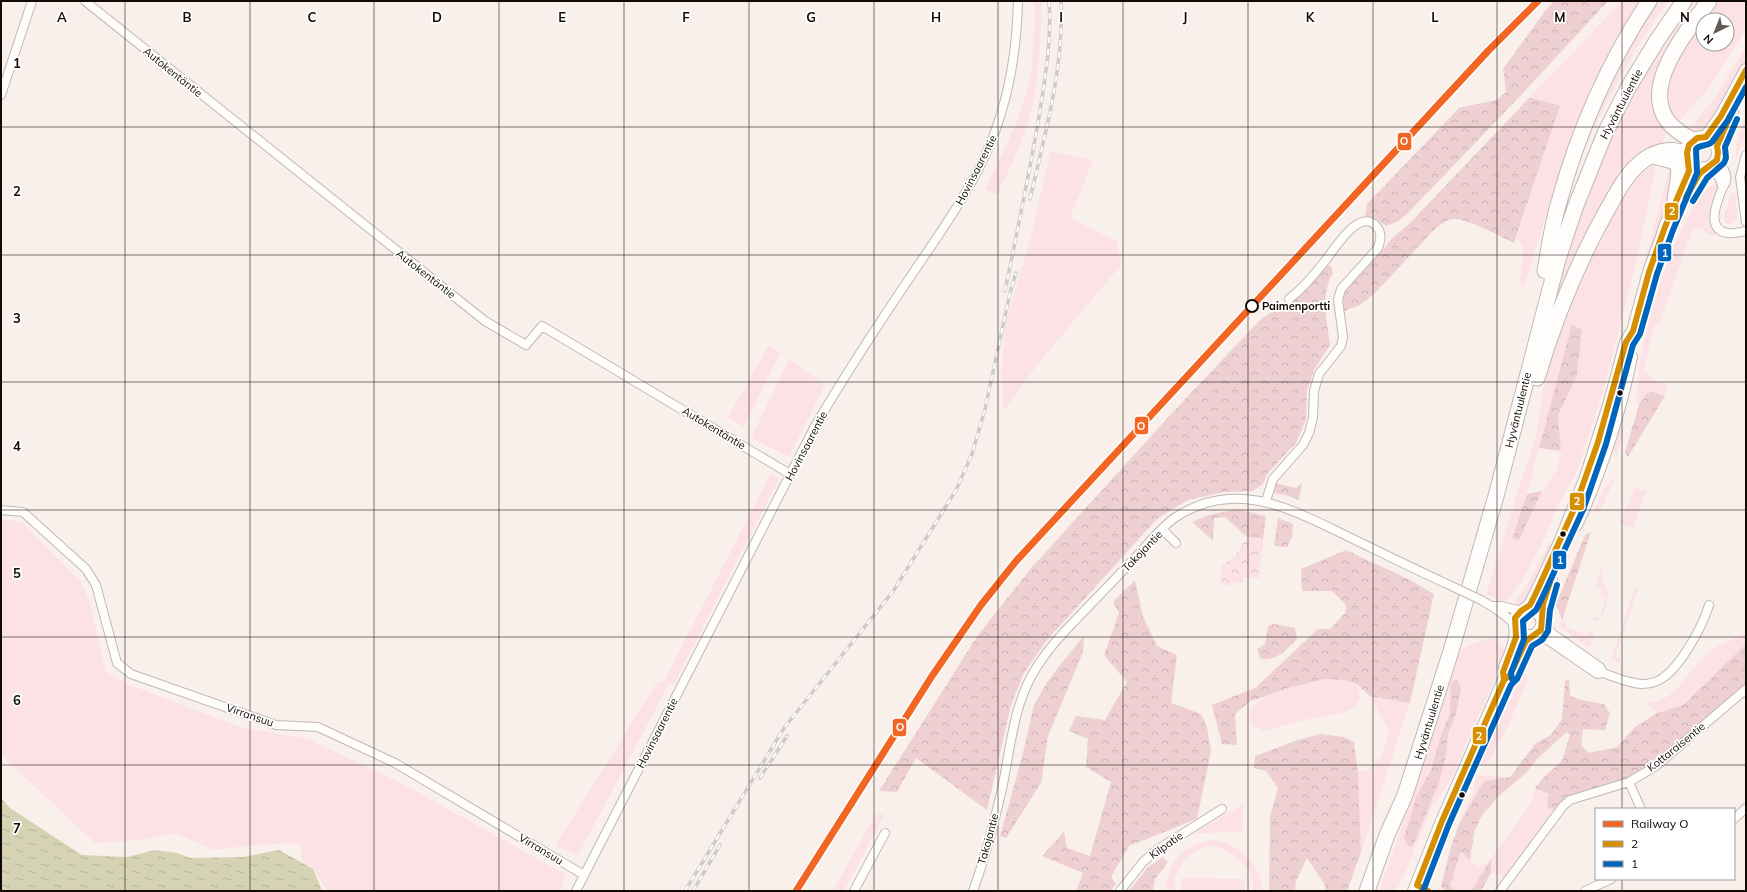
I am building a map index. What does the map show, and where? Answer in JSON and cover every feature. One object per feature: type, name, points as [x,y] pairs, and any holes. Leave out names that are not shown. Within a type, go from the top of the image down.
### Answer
[{"type":"highway","points":[[1545,270],[1559,202],[1585,125],[1619,52],[1649,1]]},
{"type":"highway","name":"Hyväntuulentie","points":[[1367,891],[1386,835],[1396,792],[1478,523],[1545,270],[1565,204],[1596,129],[1633,60],[1672,1]]},
{"type":"highway","name":"Hyväntuulentie","points":[[1386,835],[1405,795],[1424,737],[1496,496],[1556,267],[1585,180],[1605,133],[1628,88],[1656,42],[1684,1]]},
{"type":"highway","points":[[1700,139],[1674,129],[1667,120],[1660,104],[1660,87],[1669,60],[1709,1]]},
{"type":"highway","points":[[1496,496],[1519,433],[1542,359],[1566,297],[1583,257],[1613,199],[1638,164],[1652,155],[1670,150],[1682,152],[1689,159]]},
{"type":"highway","points":[[1652,155],[1660,158],[1668,158],[1678,165],[1680,171],[1675,190],[1676,202]]},
{"type":"street","points":[[1,95],[32,1]]},
{"type":"street","name":"Autokentäntie","points":[[85,1],[485,321],[526,345],[542,326],[790,474]]},
{"type":"street","name":"Hovinsaarentie","points":[[576,891],[790,474],[832,398],[956,210],[985,157],[1009,88],[1016,43],[1018,1]]},
{"type":"street","points":[[1420,889],[1442,821],[1504,680],[1504,672],[1514,645],[1515,618],[1530,605],[1582,489],[1600,435],[1626,342],[1632,331],[1649,272],[1665,227],[1685,181],[1689,159],[1688,146],[1700,139],[1721,116],[1746,70]]},
{"type":"street","points":[[1716,146],[1746,85]]},
{"type":"street","points":[[1662,237],[1710,165],[1718,150],[1714,142],[1700,139]]},
{"type":"street","points":[[1746,155],[1740,177],[1746,222]]},
{"type":"street","points":[[1689,159],[1699,168],[1710,165]]},
{"type":"street","points":[[1710,165],[1718,175],[1723,187],[1714,211],[1714,221],[1717,228],[1723,232],[1729,233],[1746,231]]},
{"type":"street","points":[[1266,502],[1273,479],[1303,445],[1309,433],[1313,418],[1314,391],[1319,374],[1338,350],[1342,341],[1339,294],[1345,284],[1378,248],[1381,235],[1378,230],[1369,222],[1356,225],[1336,244],[1325,262],[1289,299]]},
{"type":"street","points":[[1504,680],[1510,675],[1522,648],[1532,636],[1539,632],[1545,595],[1549,584],[1583,509],[1608,447],[1634,343],[1632,331]]},
{"type":"street","name":"Takojantie","points":[[972,891],[998,804],[1019,708],[1032,676],[1054,643],[1162,529],[1176,517],[1197,506],[1226,500],[1251,499],[1293,510],[1481,600],[1510,619],[1515,627]]},
{"type":"street","name":"Virransuu","points":[[1,510],[23,512],[86,569],[96,585],[117,663],[131,674],[276,725],[318,727],[395,764],[584,875]]},
{"type":"street","points":[[1162,529],[1176,543]]},
{"type":"street","points":[[1515,627],[1520,634],[1548,641],[1592,672],[1597,674],[1603,673],[1642,684],[1655,682],[1664,677],[1696,636],[1710,605]]},
{"type":"street","name":"Takojantie","points":[[1492,606],[1523,610]]},
{"type":"street","points":[[1523,610],[1537,612],[1553,634],[1600,666],[1603,673]]},
{"type":"street","name":"Kottaraisentie","points":[[1500,891],[1563,806],[1570,800],[1629,782],[1656,766],[1746,689]]},
{"type":"street","points":[[1629,782],[1641,808]]},
{"type":"street","points":[[1735,818],[1746,808]]},
{"type":"street","name":"Kilpatie","points":[[1120,891],[1143,862],[1157,850],[1222,809]]},
{"type":"street","points":[[854,891],[885,833]]},
{"type":"street","points":[[1585,891],[1609,880]]},
{"type":"green space","points":[[1035,1],[1042,1],[1035,94],[1029,119],[1021,141],[997,195],[985,189],[1012,132],[1028,88],[1033,54]]},
{"type":"green space","points":[[1554,1],[1608,1],[1524,92],[1406,215],[1397,222],[1386,226],[1374,218],[1365,216],[1367,204],[1459,108],[1496,100],[1506,92],[1503,69]]},
{"type":"green space","points":[[1622,1],[1644,1],[1575,124],[1524,287],[1520,284],[1523,247],[1517,238],[1559,106],[1530,97]]},
{"type":"green space","points":[[1658,1],[1669,1],[1646,33],[1590,136],[1588,136],[1628,50]]},
{"type":"green space","points":[[1695,1],[1704,1],[1695,12],[1663,62],[1653,89],[1652,100],[1654,109],[1667,134],[1664,137],[1663,145],[1641,153],[1543,339],[1572,236],[1594,175],[1618,123],[1662,48]]},
{"type":"green space","points":[[1714,1],[1746,1],[1746,29],[1735,46],[1735,12],[1707,12]]},
{"type":"green space","points":[[1695,29],[1695,52],[1731,52],[1705,93],[1679,121],[1674,123],[1664,91],[1675,59]]},
{"type":"green space","points":[[1746,47],[1746,67],[1705,133],[1698,134],[1689,130],[1713,100]]},
{"type":"green space","points":[[1530,97],[1560,106],[1514,243],[1468,222],[1455,219],[1447,221],[1436,228],[1374,294],[1360,305],[1344,311],[1343,296],[1347,289],[1383,250],[1391,239],[1407,226]]},
{"type":"green space","points":[[1746,118],[1746,134],[1736,158],[1738,138]]},
{"type":"green space","points":[[1051,151],[1093,160],[1070,218],[1118,242],[1121,265],[1037,365],[1004,410],[1001,377],[1005,324],[1030,239]]},
{"type":"green space","points":[[1656,164],[1637,258],[1602,395],[1577,472],[1558,505],[1543,541],[1521,583],[1505,603],[1486,594],[1536,435],[1544,382],[1552,353],[1574,292],[1589,259],[1605,227],[1622,199],[1639,177]],"holes":[[[1572,324],[1582,330],[1577,375],[1558,415],[1561,451],[1557,469],[1542,491],[1519,540],[1512,539],[1527,494]]]},
{"type":"green space","points":[[1669,170],[1672,172],[1671,200],[1657,234],[1631,326],[1629,323]]},
{"type":"green space","points":[[1719,182],[1721,187],[1712,211],[1712,222],[1716,236],[1708,234],[1699,228],[1692,231],[1660,322],[1653,330],[1644,371],[1655,380],[1667,385],[1665,396],[1653,392],[1647,393],[1639,405],[1636,400],[1643,345],[1664,272],[1684,224],[1695,205],[1706,190]]},
{"type":"green space","points":[[1733,191],[1735,192],[1738,219],[1730,225],[1726,223],[1724,216]]},
{"type":"green space","points":[[1327,266],[1331,266],[1333,273],[1329,281],[1326,299],[1326,317],[1330,345],[1314,370],[1307,391],[1306,420],[1296,443],[1267,474],[1263,484],[1253,491],[1224,492],[1188,500],[1158,518],[1047,640],[1024,673],[1011,705],[987,810],[916,758],[897,792],[879,791],[978,635],[1033,566],[1173,412],[1259,321],[1268,314],[1290,305]]},
{"type":"green space","points":[[1572,324],[1582,330],[1577,375],[1558,415],[1561,451],[1539,448]]},
{"type":"green space","points":[[769,345],[780,353],[744,427],[728,417]]},
{"type":"green space","points":[[789,359],[825,385],[789,457],[751,438]]},
{"type":"green space","points":[[1654,392],[1665,396],[1628,457],[1625,452],[1639,405],[1647,393]]},
{"type":"green space","points":[[1620,426],[1624,427],[1617,455],[1611,450]]},
{"type":"green space","points":[[771,473],[779,479],[674,684],[669,684],[578,855],[555,846],[656,684],[664,681]]},
{"type":"green space","points":[[1615,478],[1599,513],[1594,511],[1605,487],[1612,479]]},
{"type":"green space","points":[[1275,483],[1296,488],[1302,483],[1299,500],[1286,495],[1273,493]]},
{"type":"green space","points":[[1635,486],[1642,491],[1643,489],[1646,490],[1633,528],[1621,524],[1620,522],[1626,513],[1624,513],[1628,503],[1630,504]]},
{"type":"green space","points":[[1542,491],[1519,540],[1512,539],[1527,494]]},
{"type":"green space","points":[[1240,510],[1266,516],[1263,539],[1247,537],[1225,517],[1214,518],[1213,541],[1192,522],[1215,513]]},
{"type":"green space","points":[[1278,518],[1293,524],[1292,537],[1287,547],[1274,546]]},
{"type":"green space","points":[[1,519],[22,522],[81,582],[89,600],[106,672],[130,685],[240,727],[308,739],[405,785],[565,874],[560,891],[327,891],[313,869],[302,860],[300,843],[254,845],[214,850],[175,833],[140,840],[95,843],[1,755]]},
{"type":"green space","points":[[1591,532],[1562,620],[1556,604],[1585,535]]},
{"type":"green space","points":[[1247,537],[1263,539],[1259,578],[1243,577],[1242,583],[1233,583],[1232,586],[1220,584],[1222,565],[1236,555]]},
{"type":"green space","points":[[1549,543],[1553,543],[1525,603],[1519,607],[1512,605],[1526,587]]},
{"type":"green space","points":[[1346,550],[1408,579],[1434,594],[1410,703],[1370,696],[1357,684],[1345,680],[1325,679],[1291,687],[1249,702],[1235,714],[1237,745],[1222,744],[1212,705],[1255,688],[1318,629],[1330,629],[1346,612],[1346,605],[1332,591],[1302,591],[1301,569]]},
{"type":"green space","points":[[1602,566],[1604,566],[1602,579],[1607,590],[1608,597],[1603,613],[1599,620],[1597,621],[1593,620],[1594,617],[1600,618],[1606,596],[1600,594],[1601,588],[1595,586]]},
{"type":"green space","points":[[1135,580],[1143,617],[1157,646],[1177,655],[1171,703],[1201,714],[1207,727],[1211,751],[1197,819],[1129,846],[1111,877],[1116,884],[1111,891],[1076,891],[1083,873],[1042,856],[1064,832],[1067,848],[1090,856],[1111,782],[1086,767],[1088,739],[1069,731],[1076,716],[1105,720],[1127,682],[1104,655],[1119,613],[1113,602]]},
{"type":"green space","points":[[1635,588],[1638,589],[1615,656],[1620,658],[1619,663],[1611,660]]},
{"type":"green space","points":[[1562,620],[1566,622],[1565,627],[1588,635],[1590,630],[1593,632],[1594,636],[1592,645],[1589,648],[1559,626]]},
{"type":"green space","points":[[1274,624],[1295,628],[1297,639],[1285,651],[1276,657],[1260,659],[1257,649],[1265,644],[1268,626]]},
{"type":"green space","points":[[1746,633],[1746,644],[1683,705],[1657,713],[1645,702],[1665,698],[1681,685],[1708,653],[1722,644]]},
{"type":"green space","points":[[1084,636],[1083,652],[1048,736],[1041,783],[1006,838],[1000,836],[1022,757],[1034,705],[1046,684]]},
{"type":"green space","points":[[1493,636],[1499,645],[1507,651],[1450,781],[1431,809],[1401,882],[1395,891],[1379,891],[1410,803],[1454,656],[1467,646]]},
{"type":"green space","points":[[1746,644],[1746,685],[1656,763],[1628,779],[1557,809],[1547,808],[1549,794],[1535,788],[1544,777],[1562,761],[1570,735],[1567,732],[1538,758],[1526,773],[1499,796],[1482,815],[1474,832],[1470,861],[1461,851],[1450,886],[1458,891],[1445,891],[1441,886],[1450,850],[1459,824],[1484,781],[1510,777],[1536,743],[1551,735],[1562,719],[1565,681],[1569,679],[1570,696],[1581,700],[1604,704],[1610,713],[1605,730],[1583,729],[1581,745],[1589,753],[1617,747],[1635,727],[1657,713],[1683,705]]},
{"type":"green space","points":[[1523,674],[1529,677],[1509,724],[1487,765],[1479,763]]},
{"type":"green space","points":[[1325,679],[1345,680],[1357,684],[1360,696],[1355,707],[1342,713],[1304,720],[1263,731],[1252,725],[1249,715],[1254,706],[1261,699],[1287,688]]},
{"type":"green space","points":[[1457,679],[1461,689],[1456,713],[1448,734],[1446,756],[1439,783],[1413,846],[1408,846],[1404,838],[1416,797],[1431,770],[1441,735],[1450,713],[1451,682]]},
{"type":"green space","points":[[1370,696],[1410,703],[1361,852],[1357,771],[1368,771],[1381,757],[1389,731]]},
{"type":"green space","points":[[1321,734],[1344,737],[1354,742],[1358,774],[1361,852],[1347,891],[1325,891],[1325,885],[1307,858],[1296,881],[1295,891],[1269,891],[1270,817],[1278,788],[1266,771],[1254,768],[1255,756],[1298,740]]},
{"type":"green space","points":[[1477,775],[1510,777],[1484,781],[1459,824],[1473,793]]},
{"type":"green space","points":[[1535,788],[1549,794],[1557,809],[1505,880],[1498,874],[1491,873],[1490,860],[1471,891],[1458,891],[1450,886],[1461,850],[1470,861],[1480,867],[1491,859],[1531,803]]},
{"type":"green space","points":[[1243,804],[1242,831],[1194,834]]},
{"type":"green space","points":[[885,814],[844,891],[833,891],[875,815]]},
{"type":"green space","points":[[1210,840],[1229,844],[1246,855],[1258,871],[1262,891],[1253,891],[1249,871],[1241,862],[1221,848],[1209,847],[1196,851],[1180,866],[1174,882],[1174,891],[1166,891],[1169,871],[1178,857],[1191,847]]},
{"type":"green space","points":[[1163,857],[1168,862],[1155,879],[1153,891],[1129,891],[1148,867]]},
{"type":"green space","points":[[1491,859],[1491,873],[1481,891],[1471,891]]},
{"type":"green space","points":[[1181,878],[1245,879],[1245,891],[1181,891]]},
{"type":"water","points":[[1,798],[10,808],[82,855],[127,857],[155,850],[177,853],[190,858],[243,857],[279,850],[313,869],[322,891],[1,891]]},
{"type":"railway","points":[[1005,291],[1044,88],[1050,30],[1049,1]]},
{"type":"railway","points":[[1030,199],[1052,101],[1060,51],[1061,1]]},
{"type":"railway","points":[[685,891],[784,728],[894,590],[956,490],[972,454],[985,409],[1010,293],[1016,273]]},
{"type":"railway","points":[[760,778],[787,736]]},
{"type":"railway","points":[[693,891],[720,845]]},
{"type":"rail line","name":"O","points":[[796,891],[932,676],[981,605],[1017,560],[1488,51],[1538,1]]},
{"type":"transit line","name":"2","points":[[1504,680],[1503,672],[1516,637],[1515,618],[1521,611],[1530,605],[1536,593],[1575,507],[1598,442],[1626,342],[1633,331],[1649,272],[1665,227],[1689,171],[1687,153],[1689,145],[1697,138],[1706,137],[1721,116],[1746,70]]},
{"type":"transit line","name":"1","points":[[1512,679],[1511,673],[1524,639],[1523,621],[1536,610],[1543,596],[1583,510],[1606,444],[1633,345],[1640,334],[1657,274],[1673,230],[1697,173],[1696,149],[1699,146],[1712,142],[1728,120],[1746,87]]},
{"type":"transit line","name":"2","points":[[1686,197],[1700,173],[1717,160],[1717,146],[1730,116]]},
{"type":"transit line","name":"1","points":[[1693,201],[1707,178],[1724,163],[1726,158],[1725,147],[1737,119]]},
{"type":"transit line","name":"2","points":[[1428,891],[1417,885],[1442,821],[1504,680],[1510,675],[1526,641],[1541,630],[1543,604],[1550,582]]},
{"type":"transit line","name":"1","points":[[1423,891],[1449,824],[1511,685],[1517,679],[1532,646],[1542,640],[1548,631],[1550,610],[1557,585]]},
{"type":"place","name":"Paimenportti","points":[[1252,306]]}]
